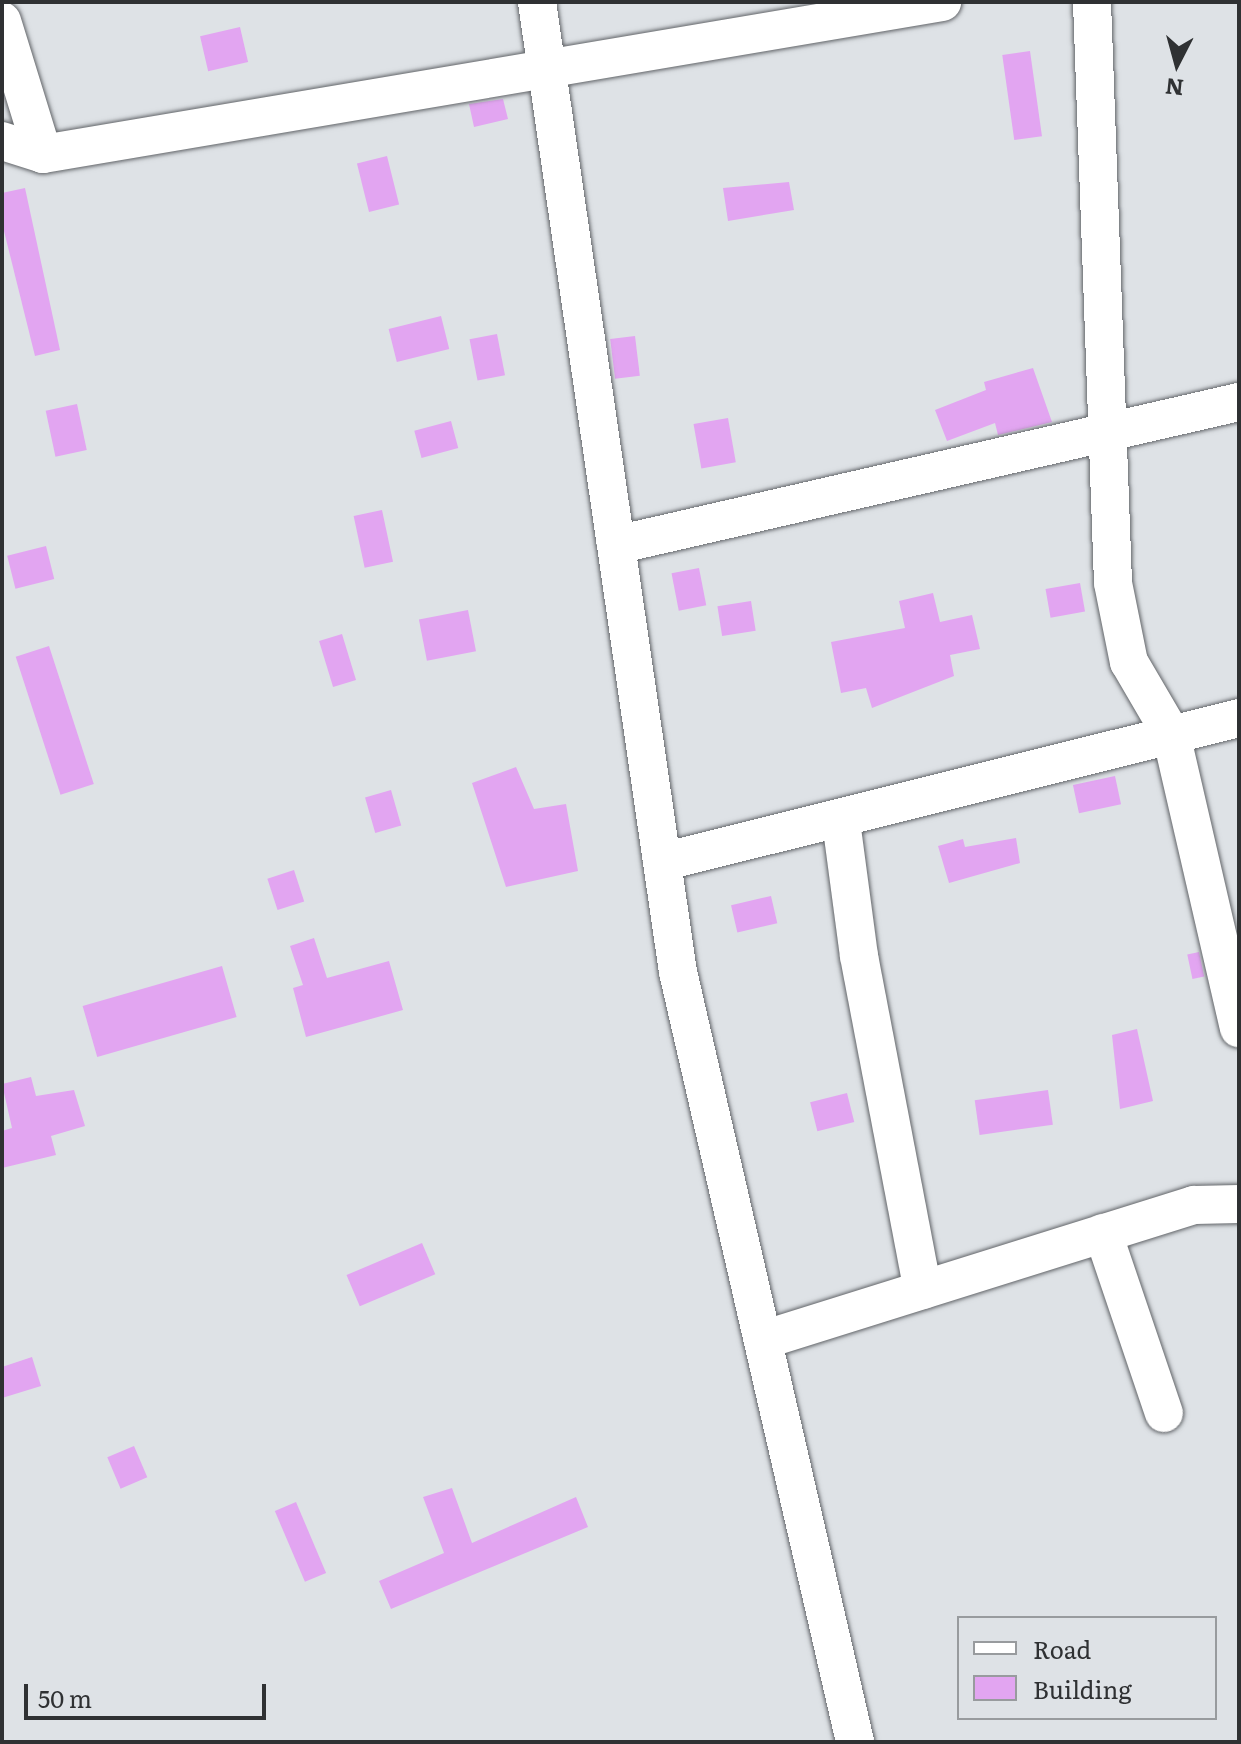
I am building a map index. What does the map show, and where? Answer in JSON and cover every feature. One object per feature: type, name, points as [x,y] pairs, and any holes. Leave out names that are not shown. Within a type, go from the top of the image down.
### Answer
[{"type":"street","points":[[537,2],[678,972],[855,1742]]},
{"type":"street","points":[[2,141],[43,154],[942,2]]},
{"type":"street","points":[[1092,2],[1105,434],[1113,583],[1129,662],[1171,734],[1239,1028]]},
{"type":"street","points":[[2,21],[43,154]]},
{"type":"street","points":[[616,545],[1239,402]]},
{"type":"street","points":[[662,862],[841,821],[1239,718]]},
{"type":"street","points":[[841,821],[859,956],[923,1290]]},
{"type":"street","points":[[763,1340],[1194,1205],[1239,1204]]},
{"type":"street","points":[[1103,1233],[1164,1413]]},
{"type":"building","points":[[240,27],[248,62],[208,71],[200,36]]},
{"type":"building","points":[[1030,51],[1042,136],[1014,140],[1002,55]]},
{"type":"building","points":[[503,99],[508,119],[474,127],[469,104]]},
{"type":"building","points":[[387,156],[399,205],[369,212],[357,163]]},
{"type":"building","points":[[789,182],[794,210],[728,221],[723,188]]},
{"type":"building","points":[[25,188],[60,350],[35,356],[2,223],[2,193]]},
{"type":"building","points":[[441,316],[449,349],[397,362],[389,329]]},
{"type":"building","points":[[497,334],[505,375],[478,381],[470,339]]},
{"type":"building","points":[[635,336],[640,376],[615,379],[610,339]]},
{"type":"building","points":[[1033,368],[1052,422],[998,435],[995,423],[947,441],[935,410],[986,390],[984,382]]},
{"type":"building","points":[[77,404],[87,450],[55,457],[46,411]]},
{"type":"building","points":[[728,418],[736,462],[701,468],[694,424]]},
{"type":"building","points":[[451,421],[458,448],[422,458],[414,431]]},
{"type":"building","points":[[382,510],[393,562],[365,568],[354,516]]},
{"type":"building","points":[[46,546],[54,579],[15,589],[7,556]]},
{"type":"building","points":[[699,568],[706,605],[679,611],[672,573]]},
{"type":"building","points":[[1080,583],[1085,612],[1051,618],[1046,589]]},
{"type":"building","points":[[933,593],[940,622],[972,615],[980,649],[950,655],[954,676],[872,708],[866,688],[841,693],[831,642],[905,628],[899,601]]},
{"type":"building","points":[[751,601],[756,631],[722,636],[717,606]]},
{"type":"building","points":[[468,610],[476,651],[427,661],[419,620]]},
{"type":"building","points":[[342,634],[356,680],[333,687],[319,641]]},
{"type":"building","points":[[49,646],[94,784],[61,795],[16,657]]},
{"type":"building","points":[[516,767],[534,809],[566,804],[578,871],[506,887],[472,783]]},
{"type":"building","points":[[1115,776],[1121,804],[1079,813],[1073,785]]},
{"type":"building","points":[[391,790],[401,826],[375,833],[365,797]]},
{"type":"building","points":[[1016,838],[1020,863],[949,883],[938,846],[963,839],[965,847]]},
{"type":"building","points":[[294,870],[304,901],[278,910],[267,879]]},
{"type":"building","points":[[771,896],[777,923],[737,933],[731,905]]},
{"type":"building","points":[[314,938],[327,978],[389,961],[403,1010],[306,1037],[293,988],[303,985],[290,946]]},
{"type":"building","points":[[1199,952],[1204,976],[1192,979],[1187,954]]},
{"type":"building","points":[[222,966],[237,1017],[97,1057],[83,1006]]},
{"type":"building","points":[[1137,1029],[1153,1101],[1120,1109],[1112,1035]]},
{"type":"building","points":[[31,1077],[36,1096],[74,1090],[85,1126],[51,1136],[56,1155],[2,1168],[2,1131],[12,1128],[2,1084]]},
{"type":"building","points":[[1048,1090],[1053,1125],[980,1135],[975,1100]]},
{"type":"building","points":[[847,1093],[854,1122],[817,1131],[810,1102]]},
{"type":"building","points":[[422,1243],[435,1274],[360,1306],[347,1275]]},
{"type":"building","points":[[32,1357],[41,1386],[2,1398],[2,1367]]},
{"type":"building","points":[[134,1446],[147,1477],[121,1489],[107,1457]]},
{"type":"building","points":[[452,1488],[472,1543],[576,1497],[588,1527],[391,1609],[379,1581],[444,1553],[423,1497]]},
{"type":"building","points":[[296,1502],[326,1573],[305,1582],[275,1511]]}]
